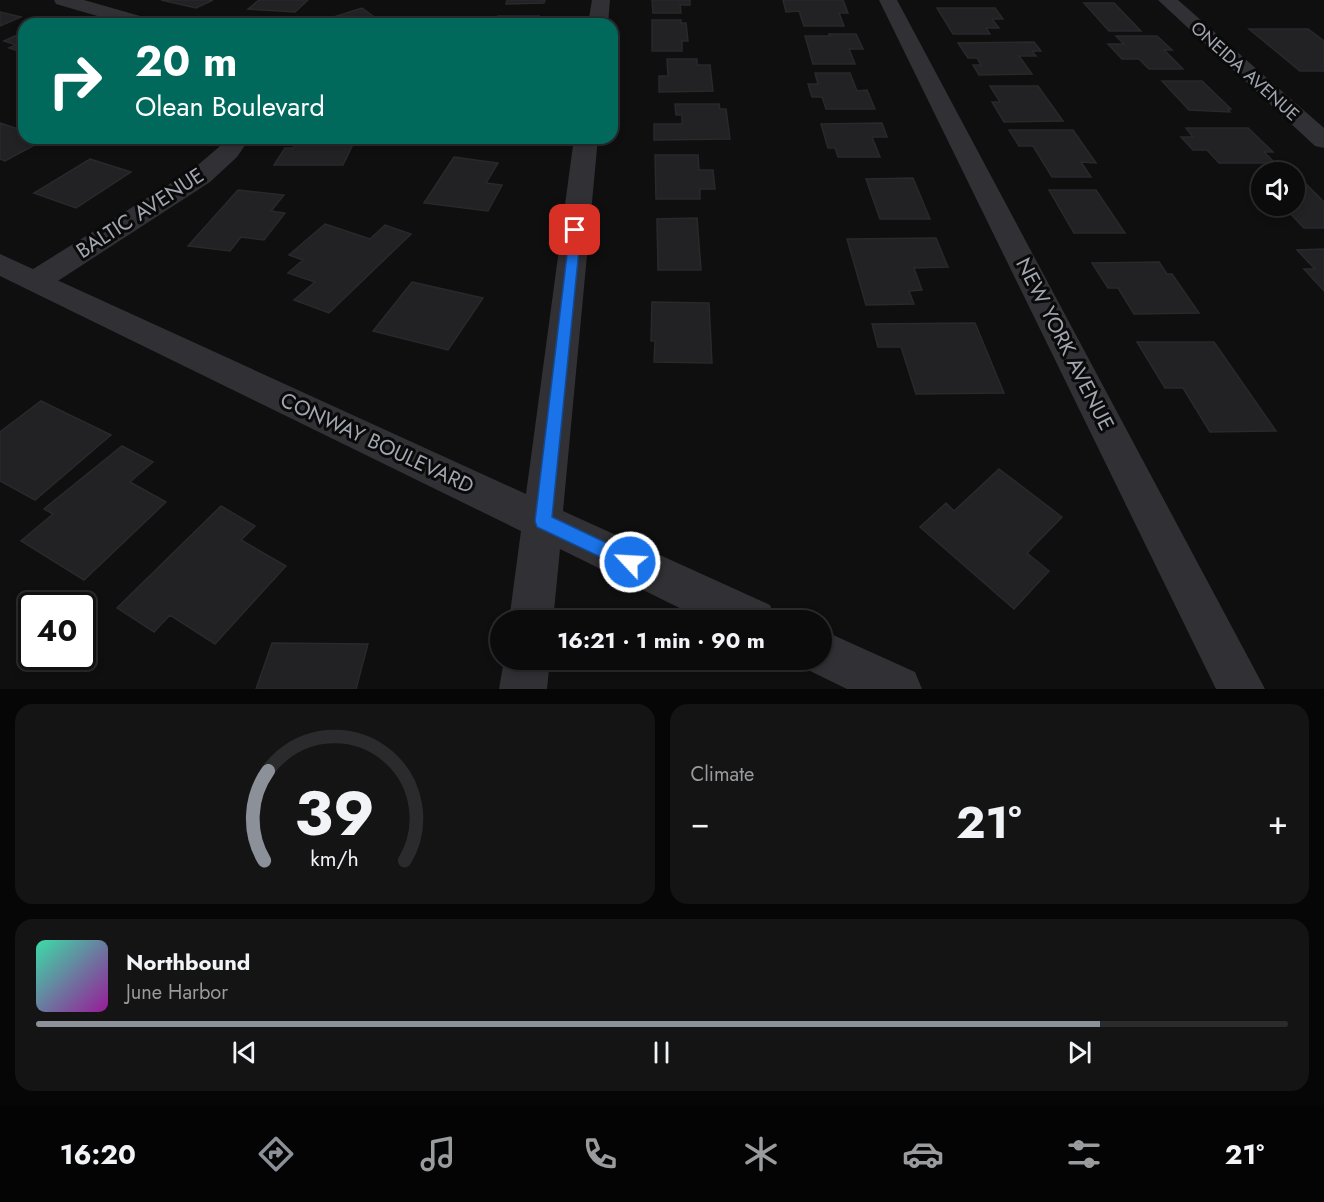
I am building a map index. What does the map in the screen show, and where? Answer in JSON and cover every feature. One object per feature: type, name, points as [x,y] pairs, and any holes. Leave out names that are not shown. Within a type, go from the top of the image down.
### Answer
[{"type":"street","points":[[63,0],[92,3],[131,18]]},
{"type":"street","points":[[599,18],[601,0]]},
{"type":"street","name":"NEW YORK AVENUE","points":[[888,0],[1241,689]]},
{"type":"street","name":"ONEIDA AVENUE","points":[[1167,0],[1324,141]]},
{"type":"street","name":"BALTIC AVENUE","points":[[36,281],[201,176],[234,144]]},
{"type":"street","points":[[532,610],[585,144]]},
{"type":"street","name":"CONWAY BOULEVARD","points":[[0,264],[731,610]]},
{"type":"street","points":[[832,658],[898,689]]},
{"type":"street","points":[[523,689],[526,670]]},
{"type":"building","points":[[161,0],[213,0],[196,8]]},
{"type":"building","points":[[259,0],[308,0],[295,12],[248,9]]},
{"type":"building","points":[[507,0],[545,0],[544,3],[506,4]]},
{"type":"building","points":[[652,0],[690,0],[690,5],[680,5],[681,13],[653,13]]},
{"type":"building","points":[[783,0],[843,0],[848,13],[839,13],[844,26],[804,26],[799,11],[786,12]]},
{"type":"building","points":[[1084,3],[1114,3],[1141,31],[1109,31]]},
{"type":"building","points":[[362,8],[376,18],[330,18]]},
{"type":"building","points":[[937,8],[995,8],[1003,19],[992,19],[999,28],[986,28],[990,34],[953,34]]},
{"type":"building","points":[[0,12],[21,17],[18,18],[0,26]]},
{"type":"building","points":[[498,16],[539,16],[538,18],[498,18]]},
{"type":"building","points":[[652,20],[681,20],[681,23],[686,23],[688,41],[682,41],[682,51],[652,51]]},
{"type":"building","points":[[1249,29],[1308,29],[1324,41],[1324,71],[1300,71]]},
{"type":"building","points":[[829,34],[856,34],[863,49],[849,49],[855,64],[813,64],[805,36],[830,36]]},
{"type":"building","points":[[18,35],[18,51],[9,48],[16,45],[4,41]]},
{"type":"building","points":[[1116,36],[1157,36],[1172,50],[1164,50],[1183,69],[1149,69],[1139,59],[1122,59],[1108,44],[1124,44]]},
{"type":"building","points":[[1034,42],[1041,51],[1032,51],[1036,56],[1019,56],[1032,74],[979,75],[973,65],[981,65],[977,58],[968,58],[958,43]]},
{"type":"building","points":[[667,59],[697,59],[697,65],[710,65],[713,91],[659,92],[659,76],[668,76]]},
{"type":"building","points":[[815,73],[850,73],[857,91],[867,90],[875,109],[826,109],[822,97],[812,97],[808,84],[818,84]]},
{"type":"building","points":[[1162,81],[1202,81],[1231,109],[1228,109],[1230,112],[1189,110]]},
{"type":"building","points":[[990,86],[1038,86],[1063,121],[1004,122],[992,102],[1000,102]]},
{"type":"building","points":[[675,104],[719,104],[720,109],[726,109],[730,139],[654,140],[654,124],[682,124],[682,115],[676,115]]},
{"type":"building","points":[[0,123],[18,129],[18,144],[37,144],[5,161],[0,159]]},
{"type":"building","points":[[882,123],[887,137],[872,137],[880,157],[838,157],[835,148],[828,148],[821,124]]},
{"type":"building","points":[[1186,128],[1248,128],[1273,152],[1264,152],[1274,162],[1219,163],[1207,150],[1193,150],[1181,137],[1193,137]]},
{"type":"building","points":[[1009,130],[1073,130],[1096,163],[1081,162],[1091,177],[1052,177],[1033,146],[1019,146]]},
{"type":"building","points":[[295,144],[353,144],[343,165],[274,165],[285,148],[293,148]]},
{"type":"building","points":[[655,155],[698,155],[699,170],[713,170],[715,189],[700,189],[700,199],[656,199]]},
{"type":"building","points":[[454,157],[498,163],[486,183],[502,185],[488,211],[424,203]]},
{"type":"building","points":[[90,159],[131,172],[76,208],[34,193]]},
{"type":"building","points":[[913,178],[930,219],[880,219],[866,179]]},
{"type":"building","points":[[1305,183],[1324,202],[1324,228],[1304,228],[1293,216],[1305,216]]},
{"type":"building","points":[[238,190],[284,195],[271,211],[285,213],[264,240],[241,237],[230,251],[188,246]]},
{"type":"building","points":[[1049,190],[1096,190],[1125,233],[1074,233]]},
{"type":"building","points":[[697,218],[701,270],[658,270],[657,219]]},
{"type":"building","points":[[325,224],[370,239],[385,225],[411,234],[329,313],[294,300],[315,282],[288,273],[303,260],[289,255]]},
{"type":"building","points":[[936,238],[948,267],[914,268],[922,290],[909,291],[914,304],[866,305],[847,239]]},
{"type":"building","points":[[1324,249],[1324,291],[1304,269],[1315,269],[1297,250]]},
{"type":"building","points":[[1159,262],[1167,274],[1172,274],[1199,313],[1134,314],[1118,288],[1108,288],[1092,263]]},
{"type":"building","points":[[412,282],[483,298],[448,350],[373,331]]},
{"type":"building","points":[[652,302],[709,303],[712,363],[654,362],[655,341],[651,341]]},
{"type":"building","points":[[975,323],[1004,393],[916,394],[901,347],[878,347],[872,324]]},
{"type":"building","points":[[1137,342],[1214,342],[1276,431],[1210,432],[1183,388],[1165,388]]},
{"type":"building","points":[[41,401],[111,435],[35,500],[0,481],[0,432]]},
{"type":"building","points":[[122,446],[153,462],[130,482],[166,502],[84,580],[21,541],[53,514],[44,509]]},
{"type":"building","points":[[999,469],[1062,517],[1027,553],[1049,571],[1014,609],[920,527],[946,503],[954,511]]},
{"type":"building","points":[[221,506],[255,526],[241,540],[286,566],[215,644],[170,615],[154,632],[117,608]]},
{"type":"building","points":[[272,643],[368,644],[356,689],[256,689]]},
{"type":"route","points":[[575,230],[543,521],[630,562]]}]
